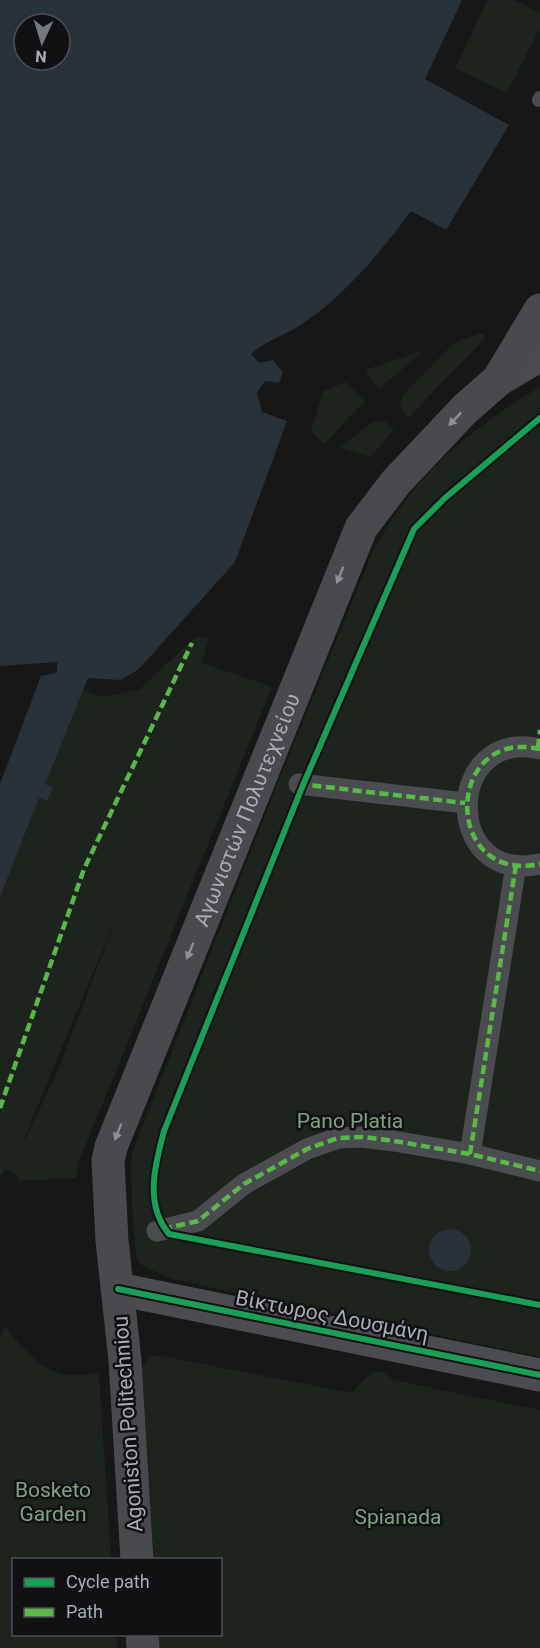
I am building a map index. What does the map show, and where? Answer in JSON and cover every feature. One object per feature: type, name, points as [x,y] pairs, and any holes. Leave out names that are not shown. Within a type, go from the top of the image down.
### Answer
[{"type":"main road","name":"Αγωνιστών Πολυτεχνείου","points":[[118,1289],[108,1161],[111,1147],[342,570],[361,528],[383,496],[465,409],[498,380],[540,310]]},
{"type":"main road","name":"Agoniston Politechniou","points":[[118,1289],[137,1558]]},
{"type":"street","points":[[498,380],[540,355]]},
{"type":"street","points":[[539,743],[510,749],[484,763],[468,788],[465,803],[469,828],[480,846],[496,859],[516,865],[540,864]]},
{"type":"street","points":[[299,784],[465,803]]},
{"type":"street","points":[[470,1154],[516,865]]},
{"type":"street","points":[[157,1231],[198,1221],[244,1184],[307,1149],[331,1140],[370,1138],[470,1154],[540,1171]]},
{"type":"street","name":"Βίκτωρος Δουσμάνη","points":[[118,1289],[540,1375]]},
{"type":"lane","points":[[127,1394],[140,1401],[150,1558]]},
{"type":"green space","points":[[488,0],[514,0],[540,13],[540,28],[507,93],[455,68]]},
{"type":"green space","points":[[484,334],[485,338],[408,418],[400,408],[402,396],[454,343]]},
{"type":"green space","points":[[424,350],[379,389],[365,370]]},
{"type":"green space","points":[[346,382],[365,401],[324,444],[311,431],[323,391]]},
{"type":"green space","name":"Pano Platia","points":[[540,387],[540,1357],[172,1279],[143,1266],[137,1259],[133,1228],[131,1168],[133,1150],[280,777],[374,549],[407,499],[445,456],[490,420]]},
{"type":"green space","points":[[384,420],[394,430],[370,457],[340,448],[371,423]]},
{"type":"green space","points":[[195,637],[209,637],[202,663],[272,687],[78,1164],[76,1178],[19,1181],[17,1175],[5,1169],[0,1177],[0,897],[39,798],[52,788],[44,784],[82,690],[104,697],[140,689]],"holes":[[[118,913],[57,1073],[18,1153]]]},
{"type":"green space","name":"Bosketo Garden","points":[[5,1326],[24,1349],[48,1369],[57,1373],[79,1375],[99,1373],[111,1558],[12,1558],[12,1636],[116,1636],[117,1648],[0,1648],[0,1336]]},
{"type":"green space","name":"Spianada","points":[[156,1355],[352,1393],[366,1377],[375,1372],[381,1372],[393,1380],[540,1410],[540,1648],[159,1648],[159,1636],[222,1636],[222,1558],[154,1558],[142,1368],[149,1357]]},
{"type":"shaded area","points":[[0,0],[462,0],[425,79],[509,125],[446,230],[411,211],[373,259],[331,302],[299,326],[251,354],[259,363],[273,360],[283,372],[279,383],[265,381],[257,393],[262,412],[287,421],[235,562],[138,670],[120,680],[88,678],[45,784],[53,788],[47,801],[39,798],[0,897],[0,784],[41,676],[57,673],[57,662],[0,666]]},
{"type":"shaded area","points":[[450,1229],[458,1230],[465,1235],[470,1242],[470,1258],[465,1265],[458,1270],[450,1271],[442,1270],[435,1265],[430,1258],[429,1250],[430,1242],[435,1235],[442,1230]]},
{"type":"marked path","points":[[0,1108],[84,869],[192,643]]},
{"type":"marked path","points":[[538,748],[540,730]]},
{"type":"marked path","points":[[540,749],[508,748],[486,761],[472,781],[467,806],[472,831],[485,852],[508,864],[540,864]]},
{"type":"marked path","points":[[299,784],[465,803]]},
{"type":"marked path","points":[[470,1154],[516,865]]},
{"type":"marked path","points":[[163,1229],[198,1221],[244,1184],[307,1149],[338,1138],[363,1137],[394,1141],[470,1154],[540,1171]]},
{"type":"cycle path","points":[[540,418],[445,498],[414,529],[303,785],[164,1131],[157,1157],[154,1184],[156,1210],[169,1234],[540,1305]]},
{"type":"cycle path","points":[[118,1289],[540,1375]]}]
